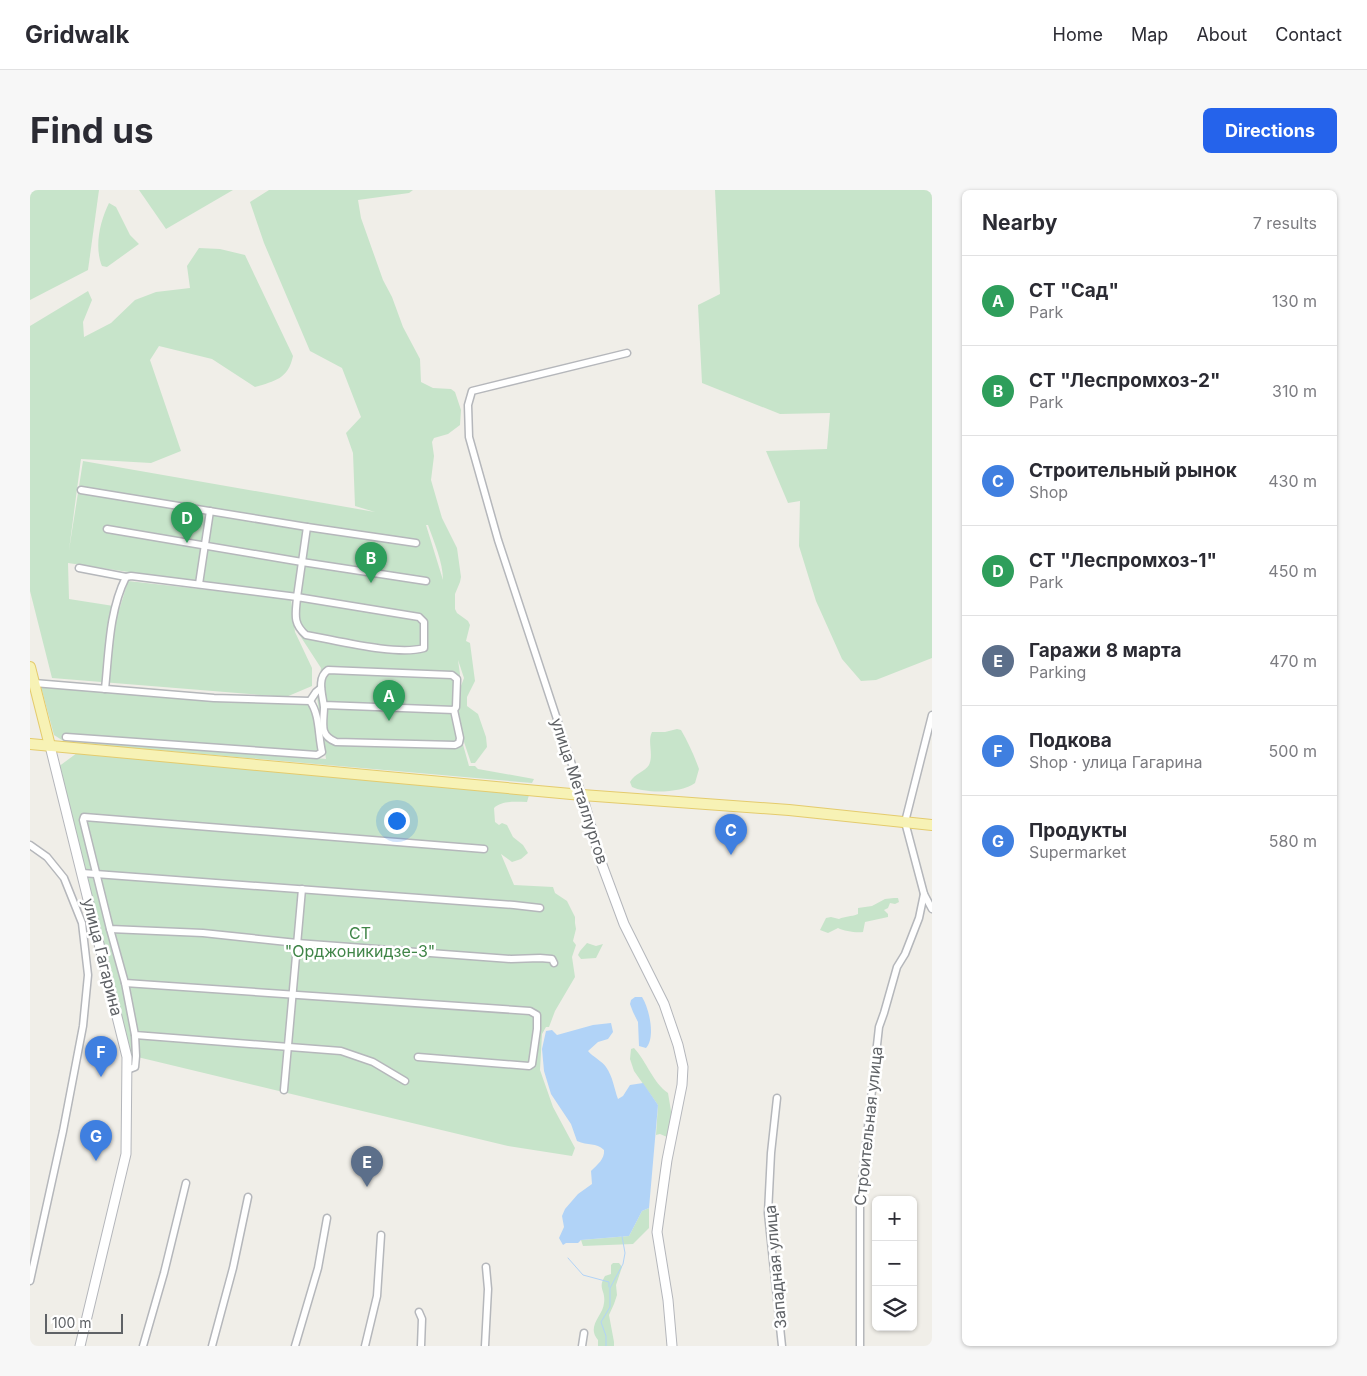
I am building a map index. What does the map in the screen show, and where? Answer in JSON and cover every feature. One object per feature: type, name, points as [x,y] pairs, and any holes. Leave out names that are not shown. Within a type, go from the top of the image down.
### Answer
[{"type":"main road","points":[[30,667],[50,746]]},
{"type":"main road","points":[[30,744],[582,795],[788,810],[932,824]]},
{"type":"main road","name":"улица Гагарина","points":[[50,746],[127,1057],[126,1154],[80,1346]]},
{"type":"main road","name":"улица Металлургов","points":[[582,795],[602,862],[621,915],[664,1004],[678,1045],[682,1067],[682,1085],[667,1160],[657,1232],[668,1300],[672,1346]]},
{"type":"street","name":"улица Металлургов","points":[[582,795],[496,531],[469,437],[468,405],[472,391],[627,353]]},
{"type":"street","points":[[81,490],[416,543]]},
{"type":"street","points":[[199,584],[210,511]]},
{"type":"street","points":[[79,568],[126,577],[131,576],[297,596],[419,617],[424,622],[424,648],[417,650],[395,650],[306,634],[299,629],[296,623],[297,596],[307,527]]},
{"type":"street","points":[[107,529],[302,562],[426,580]]},
{"type":"street","points":[[106,689],[110,632],[117,594],[126,577]]},
{"type":"street","points":[[328,670],[452,675],[456,679],[456,706],[454,710],[460,738],[459,743],[455,745],[336,742],[327,736],[324,731],[324,704],[320,694],[325,672],[328,670]]},
{"type":"street","points":[[34,683],[214,698],[310,701]]},
{"type":"street","points":[[310,701],[321,688]]},
{"type":"street","points":[[66,737],[318,755],[322,752],[318,720],[310,701]]},
{"type":"street","points":[[324,704],[454,710]]},
{"type":"street","points":[[932,716],[905,822],[924,894],[932,909]]},
{"type":"street","points":[[127,1070],[135,1067],[135,1035],[125,983],[96,873],[83,820],[84,817],[484,849]]},
{"type":"street","points":[[30,845],[47,857],[64,878],[82,923],[88,975],[83,1026],[67,1112],[30,1281]]},
{"type":"street","points":[[82,873],[540,908]]},
{"type":"street","points":[[284,1090],[302,889]]},
{"type":"street","name":"Строительная улица","points":[[860,1346],[860,1199],[879,1027],[897,967],[905,954],[919,918],[924,894]]},
{"type":"street","points":[[110,929],[203,933],[297,943],[512,959],[540,958],[552,960],[554,963]]},
{"type":"street","points":[[125,983],[530,1011],[537,1015],[532,1064],[529,1066],[418,1056]]},
{"type":"street","points":[[135,1035],[341,1051],[373,1062],[404,1080]]},
{"type":"street","name":"Западная улица","points":[[776,1098],[768,1212],[782,1346]]},
{"type":"street","points":[[144,1346],[186,1183]]},
{"type":"street","points":[[212,1346],[233,1268],[248,1197]]},
{"type":"street","points":[[295,1346],[318,1268],[327,1218]]},
{"type":"street","points":[[365,1346],[377,1296],[381,1235]]},
{"type":"street","points":[[485,1346],[488,1289],[486,1267]]},
{"type":"street","points":[[419,1312],[422,1319],[421,1346]]},
{"type":"street","points":[[582,1346],[584,1333]]},
{"type":"green space","points":[[30,190],[99,190],[88,270],[30,300]]},
{"type":"green space","points":[[139,190],[233,190],[166,229]]},
{"type":"green space","points":[[269,190],[413,190],[409,193],[358,200],[361,218],[383,280],[392,297],[403,327],[420,359],[421,382],[433,388],[451,389],[455,392],[461,410],[460,425],[448,434],[434,438],[432,442],[434,456],[431,480],[442,518],[457,548],[461,577],[455,594],[455,609],[470,625],[466,641],[470,643],[475,681],[467,697],[467,706],[478,714],[486,737],[487,747],[475,763],[471,763],[462,736],[459,692],[458,711],[462,741],[469,766],[534,779],[532,783],[65,742],[54,735],[41,687],[213,700],[309,703],[313,707],[320,751],[316,753],[132,741],[326,759],[317,697],[321,668],[297,631],[295,616],[297,597],[68,563],[69,599],[120,607],[128,581],[291,599],[295,632],[312,668],[312,686],[286,697],[52,678],[30,591],[30,326],[88,291],[92,300],[83,322],[84,337],[111,323],[135,300],[156,292],[190,288],[187,266],[199,248],[220,249],[245,255],[293,356],[291,364],[280,378],[255,387],[212,359],[159,346],[150,360],[181,451],[151,463],[81,459],[69,550],[83,461],[375,512],[355,506],[353,453],[346,433],[361,417],[342,368],[310,351],[264,243],[250,202]],"holes":[[[426,525],[428,525],[440,559],[443,580]],[[458,660],[464,678],[459,691],[460,674]]]},
{"type":"green space","points":[[715,190],[932,190],[932,658],[876,680],[861,681],[842,659],[816,601],[799,546],[800,501],[788,503],[766,451],[827,449],[830,413],[780,414],[702,383],[698,305],[720,294]]},
{"type":"green space","points":[[109,203],[116,207],[130,235],[139,244],[107,267],[102,266],[98,242],[103,218]]},
{"type":"green space","points":[[681,730],[684,735],[699,769],[695,783],[673,791],[646,791],[632,787],[630,782],[632,779],[649,765],[652,732],[665,732]]},
{"type":"green space","name":"СТ \"Орджоникидзе-3\"","points":[[77,753],[529,795],[527,802],[497,805],[494,808],[495,822],[499,825],[502,823],[507,825],[513,837],[523,845],[528,853],[521,859],[512,862],[501,854],[514,885],[553,887],[555,893],[567,901],[575,917],[576,929],[573,941],[576,945],[572,957],[575,977],[555,1011],[549,1027],[546,1027],[542,1034],[540,1070],[553,1107],[575,1148],[572,1156],[508,1146],[133,1056],[131,1059],[58,767]]},
{"type":"green space","points":[[898,898],[899,902],[895,904],[890,903],[888,908],[884,910],[888,917],[865,922],[863,932],[838,928],[828,933],[820,930],[826,918],[839,919],[855,915],[858,914],[858,908],[872,906],[885,899]]},
{"type":"green space","points":[[587,943],[596,946],[603,944],[596,958],[581,959],[578,955]]},
{"type":"green space","points":[[634,1048],[658,1084],[668,1093],[672,1117],[670,1135],[667,1137],[660,1134],[656,1135],[658,1105],[634,1071],[630,1059],[631,1049]]},
{"type":"green space","points":[[649,1208],[649,1228],[633,1244],[583,1246],[581,1240],[629,1236],[642,1211]]},
{"type":"green space","points":[[619,1263],[622,1267],[616,1285],[617,1295],[609,1315],[614,1346],[598,1346],[594,1326],[604,1303],[603,1280],[605,1276],[611,1274],[611,1265]]},
{"type":"water","points":[[635,997],[642,997],[649,1015],[651,1037],[646,1048],[639,1046],[638,1022],[630,1004],[631,1000]]},
{"type":"water","points":[[611,1023],[613,1032],[608,1039],[598,1042],[588,1051],[606,1067],[618,1099],[623,1096],[630,1085],[643,1083],[658,1105],[649,1208],[642,1211],[629,1236],[581,1240],[578,1243],[566,1243],[563,1245],[559,1238],[564,1227],[562,1216],[565,1209],[578,1194],[592,1184],[591,1171],[602,1159],[604,1150],[598,1146],[577,1141],[571,1124],[551,1094],[544,1071],[542,1049],[546,1031],[552,1030],[557,1035],[593,1025]]},
{"type":"waterway","points":[[606,1346],[606,1336],[601,1322],[610,1307],[610,1288],[623,1264],[625,1253],[622,1236]]},
{"type":"waterway","points":[[568,1258],[583,1275],[609,1282],[609,1287]]},
{"type":"place","name":"СТ \"Леспромхоз-1\"","points":[[187,543]]},
{"type":"place","name":"СТ \"Леспромхоз-2\"","points":[[371,583]]},
{"type":"place","name":"СТ \"Сад\"","points":[[389,721]]},
{"type":"place","name":"Строительный рынок","points":[[731,855]]},
{"type":"place","name":"Подкова","points":[[101,1077]]},
{"type":"place","name":"Продукты","points":[[96,1161]]},
{"type":"place","name":"Гаражи 8 марта","points":[[367,1187]]}]
